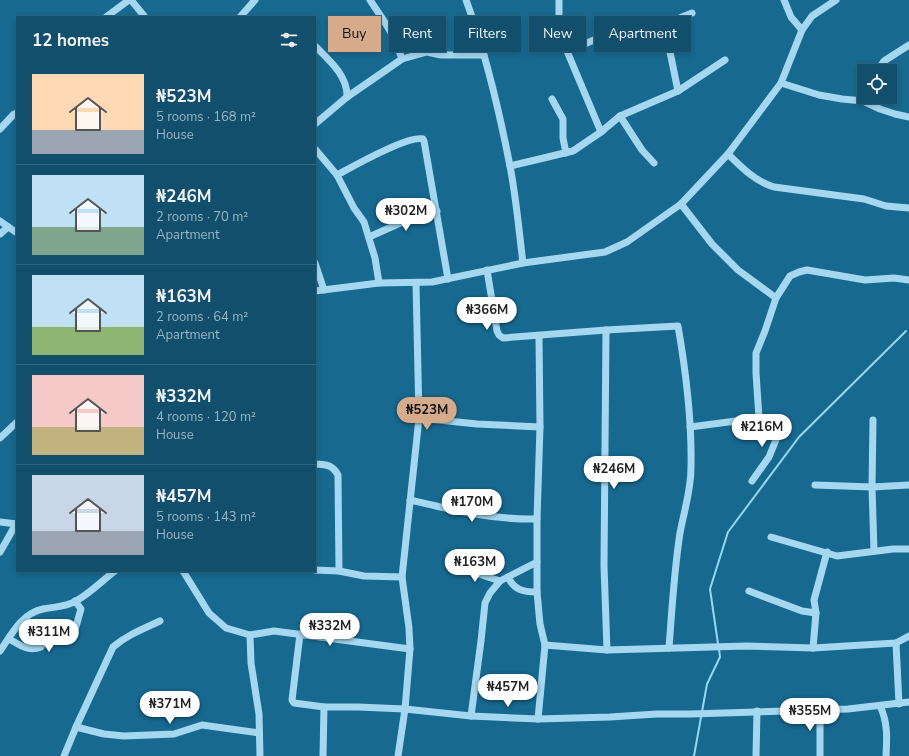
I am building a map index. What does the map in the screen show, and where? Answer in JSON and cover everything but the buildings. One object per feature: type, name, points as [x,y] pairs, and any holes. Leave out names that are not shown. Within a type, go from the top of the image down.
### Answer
[{"type":"street","points":[[107,16],[130,0],[144,16]]},
{"type":"street","points":[[241,16],[255,0]]},
{"type":"street","points":[[370,0],[394,37],[402,59]]},
{"type":"street","points":[[466,0],[484,55],[510,166],[523,263]]},
{"type":"street","points":[[559,0],[559,16]]},
{"type":"street","points":[[784,0],[791,17],[802,30]]},
{"type":"street","points":[[316,291],[379,284],[416,283],[448,279],[523,263],[605,252],[627,242],[681,204],[728,154],[781,83],[802,30],[812,16],[836,0]]},
{"type":"street","points":[[687,16],[692,14]]},
{"type":"street","points":[[882,64],[884,61],[909,45]]},
{"type":"street","points":[[316,47],[331,61],[346,83],[347,97]]},
{"type":"street","points":[[316,123],[347,97],[402,59],[428,52],[442,55],[484,55]]},
{"type":"street","points":[[568,52],[601,132]]},
{"type":"street","points":[[670,52],[678,90]]},
{"type":"street","points":[[510,166],[573,151],[601,132],[620,116],[678,90],[725,60]]},
{"type":"street","points":[[781,83],[820,95],[842,99],[857,99]]},
{"type":"street","points":[[552,99],[563,119],[563,138],[566,153]]},
{"type":"street","points":[[872,104],[880,109],[909,117]]},
{"type":"street","points":[[0,129],[16,113]]},
{"type":"street","points":[[620,116],[642,150],[654,163]]},
{"type":"street","points":[[337,176],[384,150],[415,139],[422,139],[424,141],[448,279]]},
{"type":"street","points":[[316,150],[337,176],[354,208],[364,222],[375,258],[379,284]]},
{"type":"street","points":[[728,154],[740,166],[766,185],[864,199],[886,206],[909,208]]},
{"type":"street","points":[[681,204],[712,244],[738,270],[776,298]]},
{"type":"street","points":[[369,237],[398,224],[436,211]]},
{"type":"street","points":[[0,221],[16,232]]},
{"type":"street","points":[[0,234],[8,227]]},
{"type":"street","points":[[316,266],[324,290]]},
{"type":"street","points":[[487,270],[497,331],[503,338],[678,326],[684,359],[690,427],[691,468],[688,499],[680,532],[675,569],[669,648]]},
{"type":"street","points":[[759,418],[756,353],[766,331],[776,298],[790,276],[807,270],[865,280],[894,278],[909,280]]},
{"type":"street","points":[[398,756],[405,709],[410,649],[409,628],[402,577],[419,418],[416,283]]},
{"type":"street","points":[[606,330],[604,566],[608,650]]},
{"type":"street","points":[[538,719],[545,645],[540,624],[537,592],[537,519],[540,427],[539,336]]},
{"type":"street","points":[[419,418],[478,424],[540,427]]},
{"type":"street","points":[[690,427],[759,418],[776,419],[780,430],[768,457],[752,481]]},
{"type":"street","points":[[873,420],[872,486],[874,551]]},
{"type":"street","points":[[0,438],[16,423]]},
{"type":"street","points":[[316,464],[329,465],[334,468],[338,475],[339,571]]},
{"type":"street","points":[[815,484],[909,486]]},
{"type":"street","points":[[410,500],[488,517],[513,520],[537,519]]},
{"type":"street","points":[[0,522],[16,524]]},
{"type":"street","points":[[0,552],[16,526]]},
{"type":"street","points":[[771,537],[837,556],[874,551],[909,549]]},
{"type":"street","points":[[813,648],[816,613],[814,600],[827,552]]},
{"type":"street","points":[[471,716],[485,603],[490,593],[500,581],[537,562]]},
{"type":"street","points":[[455,566],[500,581]]},
{"type":"street","points":[[316,570],[339,571],[364,576],[402,577]]},
{"type":"street","points":[[0,651],[21,622],[30,614],[40,609],[63,606],[75,601],[114,572]]},
{"type":"street","points":[[184,572],[209,613],[226,628],[250,635],[274,631],[410,649]]},
{"type":"street","points":[[508,577],[511,584],[517,589],[526,592],[537,592]]},
{"type":"street","points":[[749,591],[802,611],[816,613]]},
{"type":"street","points":[[9,639],[26,648],[34,650],[41,647],[48,633],[70,635],[77,627],[81,609],[75,601]]},
{"type":"street","points":[[64,756],[76,726],[113,647],[122,639],[160,621]]},
{"type":"street","points":[[300,634],[298,660],[291,695],[292,700],[294,703],[324,707],[358,706],[471,716],[538,719],[848,709],[909,702]]},
{"type":"street","points":[[250,635],[259,714],[260,756]]},
{"type":"street","points":[[545,645],[608,650],[724,646],[813,648],[896,642],[909,636]]},
{"type":"street","points":[[896,642],[899,704]]},
{"type":"street","points":[[880,706],[884,714],[887,734],[886,756]]},
{"type":"street","points":[[323,756],[324,707]]},
{"type":"street","points":[[820,709],[820,756]]},
{"type":"street","points":[[756,756],[757,711]]},
{"type":"street","points":[[76,726],[104,734],[124,736],[174,734],[202,725],[259,733]]},
{"type":"waterway","points":[[718,644],[710,589],[728,532],[799,437],[906,331]]},
{"type":"waterway","points":[[694,756],[707,684],[720,657],[719,649]]}]
